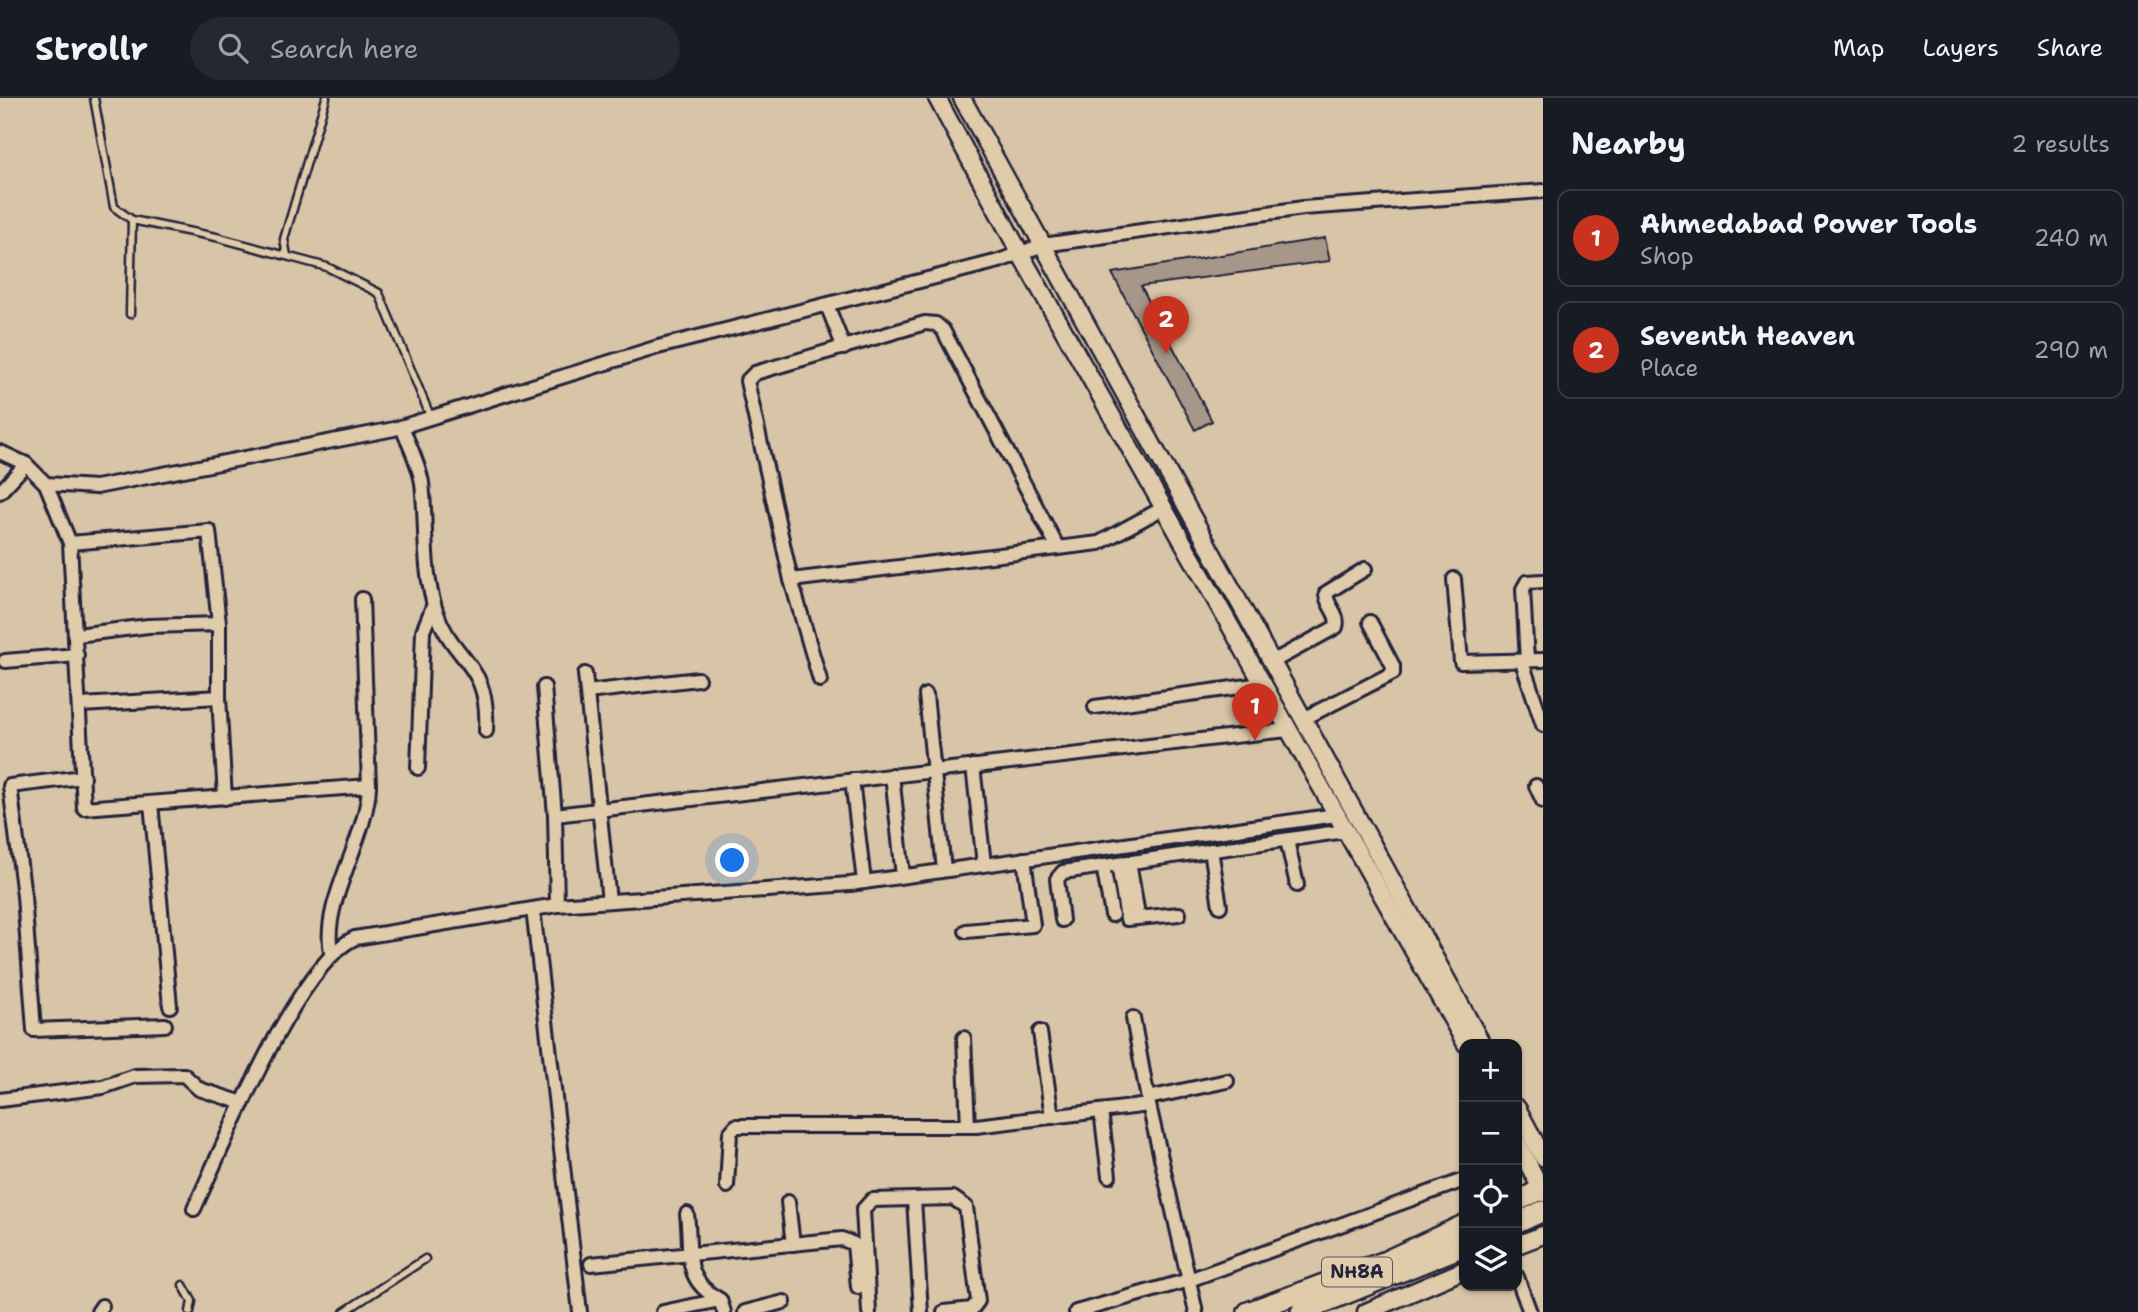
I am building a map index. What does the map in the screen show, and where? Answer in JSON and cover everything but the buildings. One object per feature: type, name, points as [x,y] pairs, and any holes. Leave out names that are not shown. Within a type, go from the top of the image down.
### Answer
[{"type":"main road","points":[[1522,1198],[1542,1190]]},
{"type":"main road","points":[[1522,1221],[1543,1211]]},
{"type":"main road","name":"NH8A","points":[[1248,1312],[1386,1261],[1459,1227]]},
{"type":"main road","name":"NH8A","points":[[1301,1312],[1459,1248]]},
{"type":"street","points":[[937,98],[1021,255],[1463,1039]]},
{"type":"street","points":[[962,98],[1479,1039]]},
{"type":"street","points":[[46,484],[96,486],[402,427],[658,348],[1021,255],[1043,244],[1303,208],[1543,191]]},
{"type":"street","points":[[827,304],[844,348]]},
{"type":"street","points":[[820,680],[791,580],[747,381],[755,373],[925,323],[936,324],[943,330],[1058,548]]},
{"type":"street","points":[[402,427],[422,481],[426,555],[434,604],[442,625],[484,687],[486,731]]},
{"type":"street","points":[[0,452],[26,464],[46,484],[70,543],[81,705],[84,808],[369,786]]},
{"type":"street","points":[[0,492],[26,464]]},
{"type":"street","points":[[791,580],[1099,542],[1165,507]]},
{"type":"street","points":[[70,543],[209,531],[219,624],[219,697],[225,799]]},
{"type":"street","points":[[1272,662],[1336,627],[1337,620],[1326,599],[1326,593],[1365,569]]},
{"type":"street","points":[[1454,579],[1461,662],[1543,660]]},
{"type":"street","points":[[1543,581],[1527,582],[1523,589],[1525,662],[1543,724]]},
{"type":"street","points":[[331,952],[330,925],[359,836],[369,786],[362,598]]},
{"type":"street","points":[[418,768],[422,631],[434,604]]},
{"type":"street","points":[[1303,719],[1393,673],[1393,666],[1370,622]]},
{"type":"street","points":[[77,635],[148,626],[219,624]]},
{"type":"street","points":[[5,661],[77,655]]},
{"type":"street","points":[[585,674],[609,901]]},
{"type":"street","points":[[587,692],[698,679]]},
{"type":"street","points":[[1095,707],[1262,684]]},
{"type":"street","points":[[544,687],[555,814],[557,905]]},
{"type":"street","points":[[926,695],[944,870]]},
{"type":"street","points":[[81,705],[219,697]]},
{"type":"street","points":[[555,814],[1287,730]]},
{"type":"street","points":[[973,766],[984,864]]},
{"type":"street","points":[[892,775],[903,876]]},
{"type":"street","points":[[83,777],[10,786],[24,896],[34,1030],[165,1025]]},
{"type":"street","points":[[852,780],[864,882]]},
{"type":"street","points":[[1536,786],[1543,801]]},
{"type":"street","points":[[151,803],[170,1006]]},
{"type":"street","points":[[194,1209],[243,1102],[287,1017],[331,952],[355,938],[557,905],[864,882],[1336,815]]},
{"type":"street","points":[[1062,920],[1059,874],[1345,831]]},
{"type":"street","points":[[1287,840],[1297,885]]},
{"type":"street","points":[[1211,850],[1220,906]]},
{"type":"street","points":[[966,931],[1033,925],[1024,859]]},
{"type":"street","points":[[1123,863],[1137,909]]},
{"type":"street","points":[[1123,863],[1127,919],[1179,914]]},
{"type":"street","points":[[1103,866],[1112,915]]},
{"type":"street","points":[[533,909],[580,1312]]},
{"type":"street","points":[[1133,1018],[1148,1102],[1196,1312]]},
{"type":"street","points":[[1040,1032],[1052,1117]]},
{"type":"street","points":[[964,1038],[968,1126]]},
{"type":"street","points":[[0,1100],[103,1087],[135,1076],[184,1075],[199,1090],[243,1102]]},
{"type":"street","points":[[727,1186],[730,1133],[736,1126],[968,1126],[1101,1111],[1148,1102],[1227,1081]]},
{"type":"street","points":[[1101,1111],[1110,1176]]},
{"type":"street","points":[[1522,1122],[1542,1190]]},
{"type":"street","points":[[1076,1312],[1188,1280],[1459,1182]]},
{"type":"street","points":[[869,1312],[864,1206],[872,1200],[953,1198],[966,1207],[978,1301],[972,1309],[944,1312]]},
{"type":"street","points":[[914,1199],[920,1312]]},
{"type":"street","points":[[788,1202],[793,1244]]},
{"type":"street","points":[[687,1213],[692,1275],[722,1306]]},
{"type":"street","points":[[1522,1243],[1543,1235]]},
{"type":"street","points":[[591,1264],[849,1240],[854,1244],[858,1287]]},
{"type":"street","points":[[1366,1312],[1459,1272]]},
{"type":"street","points":[[1522,1290],[1530,1312]]},
{"type":"street","points":[[745,1312],[783,1302]]},
{"type":"street","points":[[663,1312],[722,1306]]},
{"type":"lane","points":[[94,98],[114,207],[132,220],[327,267],[379,293],[431,418]]},
{"type":"lane","points":[[287,256],[284,239],[327,98]]},
{"type":"lane","points":[[130,314],[132,220]]},
{"type":"lane","points":[[344,1312],[425,1259]]},
{"type":"lane","points":[[183,1285],[192,1301],[190,1312]]},
{"type":"place","name":"Seventh Heaven","points":[[1166,354]]},
{"type":"place","name":"Ahmedabad Power Tools","points":[[1255,741]]}]
